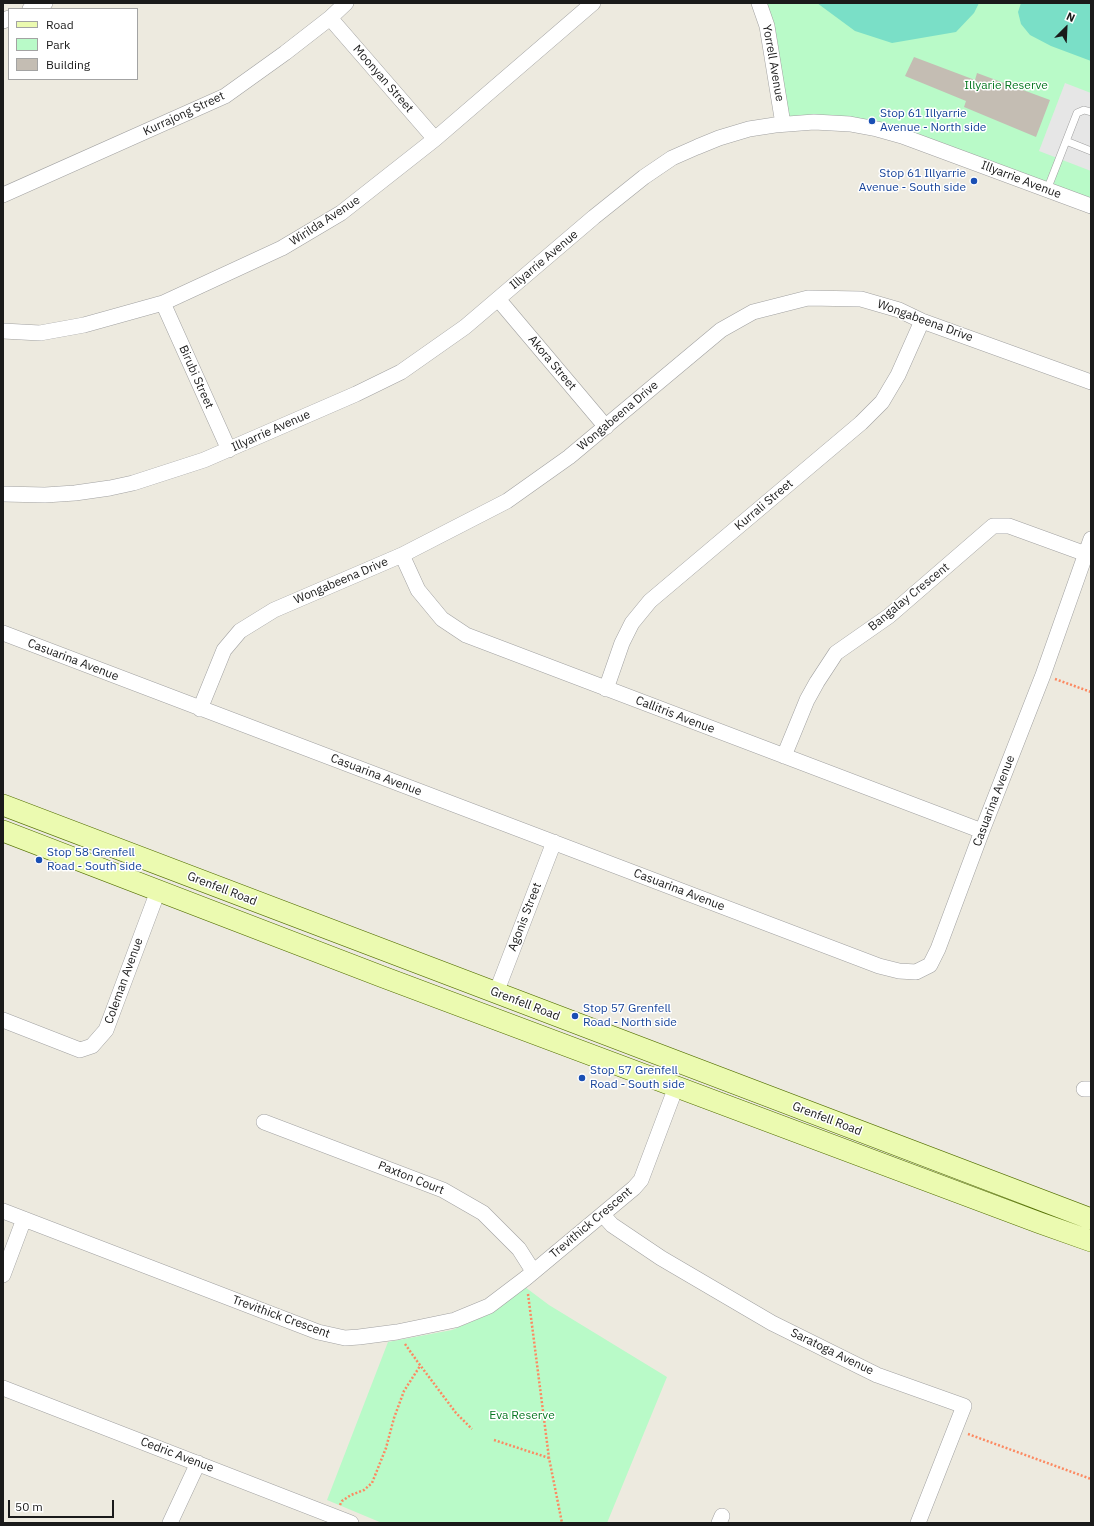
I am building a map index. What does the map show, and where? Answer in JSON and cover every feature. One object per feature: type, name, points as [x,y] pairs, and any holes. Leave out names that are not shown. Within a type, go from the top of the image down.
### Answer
[{"type":"main road","name":"Grenfell Road","points":[[3,806],[1091,1219]]},
{"type":"main road","name":"Grenfell Road","points":[[3,831],[486,1016],[1091,1241]]},
{"type":"main road","points":[[158,891],[167,868]]},
{"type":"main road","points":[[486,1016],[496,992]]},
{"type":"main road","points":[[676,1087],[684,1064]]},
{"type":"street","points":[[32,8],[44,3]]},
{"type":"street","name":"Kurrajong Street","points":[[3,195],[225,96],[285,53],[330,18],[346,3]]},
{"type":"street","name":"Wirilda Avenue","points":[[3,331],[40,333],[84,325],[163,303],[282,248],[342,213],[436,139],[593,3]]},
{"type":"street","name":"Yorrell Avenue","points":[[760,3],[767,26],[783,124]]},
{"type":"street","name":"Moonyan Street","points":[[330,18],[436,139]]},
{"type":"street","name":"Illyarrie Avenue","points":[[3,494],[45,495],[110,488],[133,483],[204,460],[356,394],[401,372],[466,327],[498,298],[605,208],[644,177],[672,158],[719,138],[749,130],[783,124],[814,122],[850,124],[877,129],[902,136],[1091,206]]},
{"type":"street","name":"Akora Street","points":[[498,298],[606,427]]},
{"type":"street","name":"Wongabeena Drive","points":[[200,709],[224,650],[240,631],[274,610],[402,555],[508,501],[570,457],[721,330],[753,312],[808,298],[861,299],[899,310],[922,321],[1091,382]]},
{"type":"street","name":"Birubi Street","points":[[163,303],[229,450]]},
{"type":"street","name":"Kurrali Street","points":[[606,689],[632,624],[650,601],[861,423],[882,402],[898,375],[922,321]]},
{"type":"street","name":"Bangalay Crescent","points":[[784,756],[807,700],[836,654],[889,616],[994,526],[1008,526],[1086,554]]},
{"type":"street","name":"Casuarina Avenue","points":[[3,633],[879,966],[899,971],[916,972],[930,965],[938,948],[1043,675],[1091,539]]},
{"type":"street","name":"Callitris Avenue","points":[[402,555],[418,590],[442,619],[466,635],[982,831]]},
{"type":"street","name":"Agonis Street","points":[[496,992],[554,842]]},
{"type":"street","name":"Coleman Avenue","points":[[3,1020],[80,1050],[92,1046],[106,1030],[158,891]]},
{"type":"street","name":"Trevithick Crescent","points":[[3,1211],[318,1332],[345,1338],[397,1332],[455,1320],[489,1306],[634,1188],[641,1180],[676,1087]]},
{"type":"street","name":"Paxton Court","points":[[264,1122],[435,1187],[483,1212],[519,1249],[529,1274]]},
{"type":"street","name":"Saratoga Avenue","points":[[603,1214],[612,1225],[661,1258],[772,1323],[878,1374],[964,1406],[918,1523]]},
{"type":"street","points":[[3,1275],[24,1219]]},
{"type":"street","name":"Cedric Avenue","points":[[3,1388],[351,1523]]},
{"type":"street","points":[[170,1523],[198,1463]]},
{"type":"lane","points":[[1047,190],[1076,113],[1084,110],[1091,112]]},
{"type":"lane","points":[[1066,141],[1091,151]]},
{"type":"path","points":[[1043,675],[1091,692]]},
{"type":"path","points":[[529,1274],[550,1458],[562,1523]]},
{"type":"path","points":[[397,1332],[420,1366],[456,1413],[472,1429]]},
{"type":"path","points":[[334,1517],[342,1501],[351,1495],[364,1490],[372,1483],[386,1448],[394,1418],[404,1391],[420,1366]]},
{"type":"path","points":[[955,1429],[1091,1479]]},
{"type":"path","points":[[494,1440],[550,1458]]},
{"type":"green space","name":"Illyarie Reserve","points":[[759,3],[1091,3],[1091,206],[902,136],[783,124]]},
{"type":"green space","name":"Eva Reserve","points":[[525,1287],[549,1305],[667,1377],[607,1523],[382,1523],[327,1500],[388,1342],[452,1330],[492,1313]]},
{"type":"shaded area","points":[[817,3],[979,3],[974,13],[956,32],[892,43],[855,31]]},
{"type":"shaded area","points":[[1021,3],[1091,3],[1091,61],[1051,46],[1030,35],[1021,24],[1018,12]]},
{"type":"shaded area","points":[[1065,83],[1091,93],[1091,171],[1039,151]]},
{"type":"building","points":[[914,57],[975,80],[977,73],[1050,100],[1036,137],[964,107],[966,101],[905,76]]},
{"type":"place","name":"Stop 61 Illyarrie Avenue - North side","points":[[872,121]]},
{"type":"place","name":"Stop 61 Illyarrie Avenue - South side","points":[[974,181]]},
{"type":"place","name":"Stop 58 Grenfell Road - South side","points":[[39,860]]},
{"type":"place","name":"Stop 57 Grenfell Road - North side","points":[[575,1016]]},
{"type":"place","name":"Stop 57 Grenfell Road - South side","points":[[582,1078]]}]
